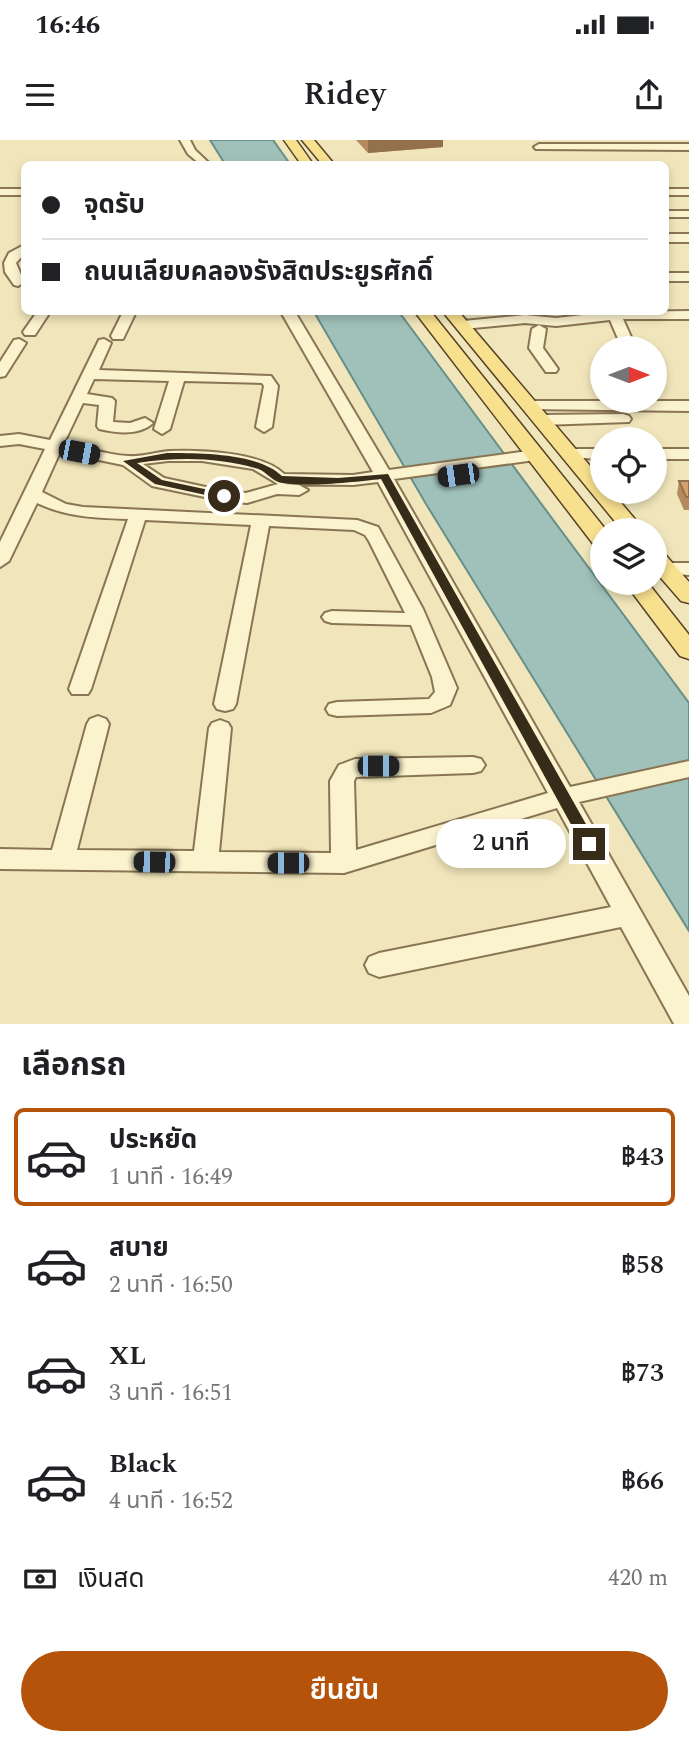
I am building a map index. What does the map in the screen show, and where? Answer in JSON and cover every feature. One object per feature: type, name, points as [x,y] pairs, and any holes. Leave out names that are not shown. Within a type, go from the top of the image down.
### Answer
[{"type":"main road","points":[[290,140],[305,161]]},
{"type":"main road","points":[[308,140],[326,161]]},
{"type":"main road","points":[[425,315],[530,460],[590,527]]},
{"type":"main road","points":[[462,325],[623,518]]},
{"type":"main road","points":[[667,571],[689,596]]},
{"type":"main road","points":[[645,595],[689,651]]},
{"type":"street","points":[[185,140],[191,152],[202,161]]},
{"type":"street","points":[[540,147],[561,144],[689,147]]},
{"type":"street","points":[[0,192],[21,192]]},
{"type":"street","points":[[669,192],[689,192]]},
{"type":"street","points":[[669,214],[689,214]]},
{"type":"street","points":[[669,238],[689,238]]},
{"type":"street","points":[[21,250],[14,254],[8,267],[21,281]]},
{"type":"street","points":[[669,277],[689,277]]},
{"type":"street","points":[[0,285],[21,281]]},
{"type":"street","points":[[0,373],[41,315]]},
{"type":"street","points":[[0,561],[89,374],[127,315]]},
{"type":"street","points":[[290,315],[398,479],[575,794],[627,915],[689,1023]]},
{"type":"street","points":[[615,315],[624,336]]},
{"type":"street","points":[[462,325],[526,319],[556,322],[615,315],[689,315]]},
{"type":"street","points":[[462,325],[539,329],[556,322]]},
{"type":"street","points":[[539,329],[536,348],[551,369]]},
{"type":"street","points":[[89,374],[266,379],[271,386],[264,426]]},
{"type":"street","points":[[162,429],[178,375]]},
{"type":"street","points":[[77,398],[107,401],[105,426],[131,428],[145,423]]},
{"type":"street","points":[[536,413],[689,406]]},
{"type":"street","points":[[536,413],[623,419]]},
{"type":"street","points":[[0,430],[13,432],[19,439]]},
{"type":"street","points":[[0,441],[19,439],[128,461],[167,456],[202,456],[257,465],[270,470],[278,484]]},
{"type":"street","points":[[569,454],[590,454]]},
{"type":"street","points":[[667,454],[689,454]]},
{"type":"street","points":[[128,461],[158,482],[224,496],[247,498],[278,484],[337,491],[398,479],[530,460]]},
{"type":"street","points":[[32,495],[61,508],[138,515],[366,527],[376,535],[417,619],[446,684],[445,696],[441,704],[431,706],[337,709]]},
{"type":"street","points":[[80,689],[138,515]]},
{"type":"street","points":[[225,704],[261,521]]},
{"type":"street","points":[[667,564],[689,569]]},
{"type":"street","points":[[332,617],[417,619]]},
{"type":"street","points":[[62,860],[98,724]]},
{"type":"street","points":[[205,863],[220,728]]},
{"type":"street","points":[[344,863],[342,780],[346,771],[355,766],[473,765]]},
{"type":"street","points":[[0,859],[344,863],[575,794],[689,769]]},
{"type":"street","points":[[379,965],[627,915]]},
{"type":"water","points":[[210,140],[273,140],[288,161],[223,161]]},
{"type":"water","points":[[316,315],[401,315],[590,570],[590,595],[609,595],[689,703],[689,931],[426,504]]},
{"type":"building","points":[[679,481],[689,481],[689,497],[686,497]]},
{"type":"route","points":[[224,496],[158,482],[128,461],[167,456],[202,456],[257,465],[270,470],[279,479],[338,481],[384,476],[589,844]]}]
